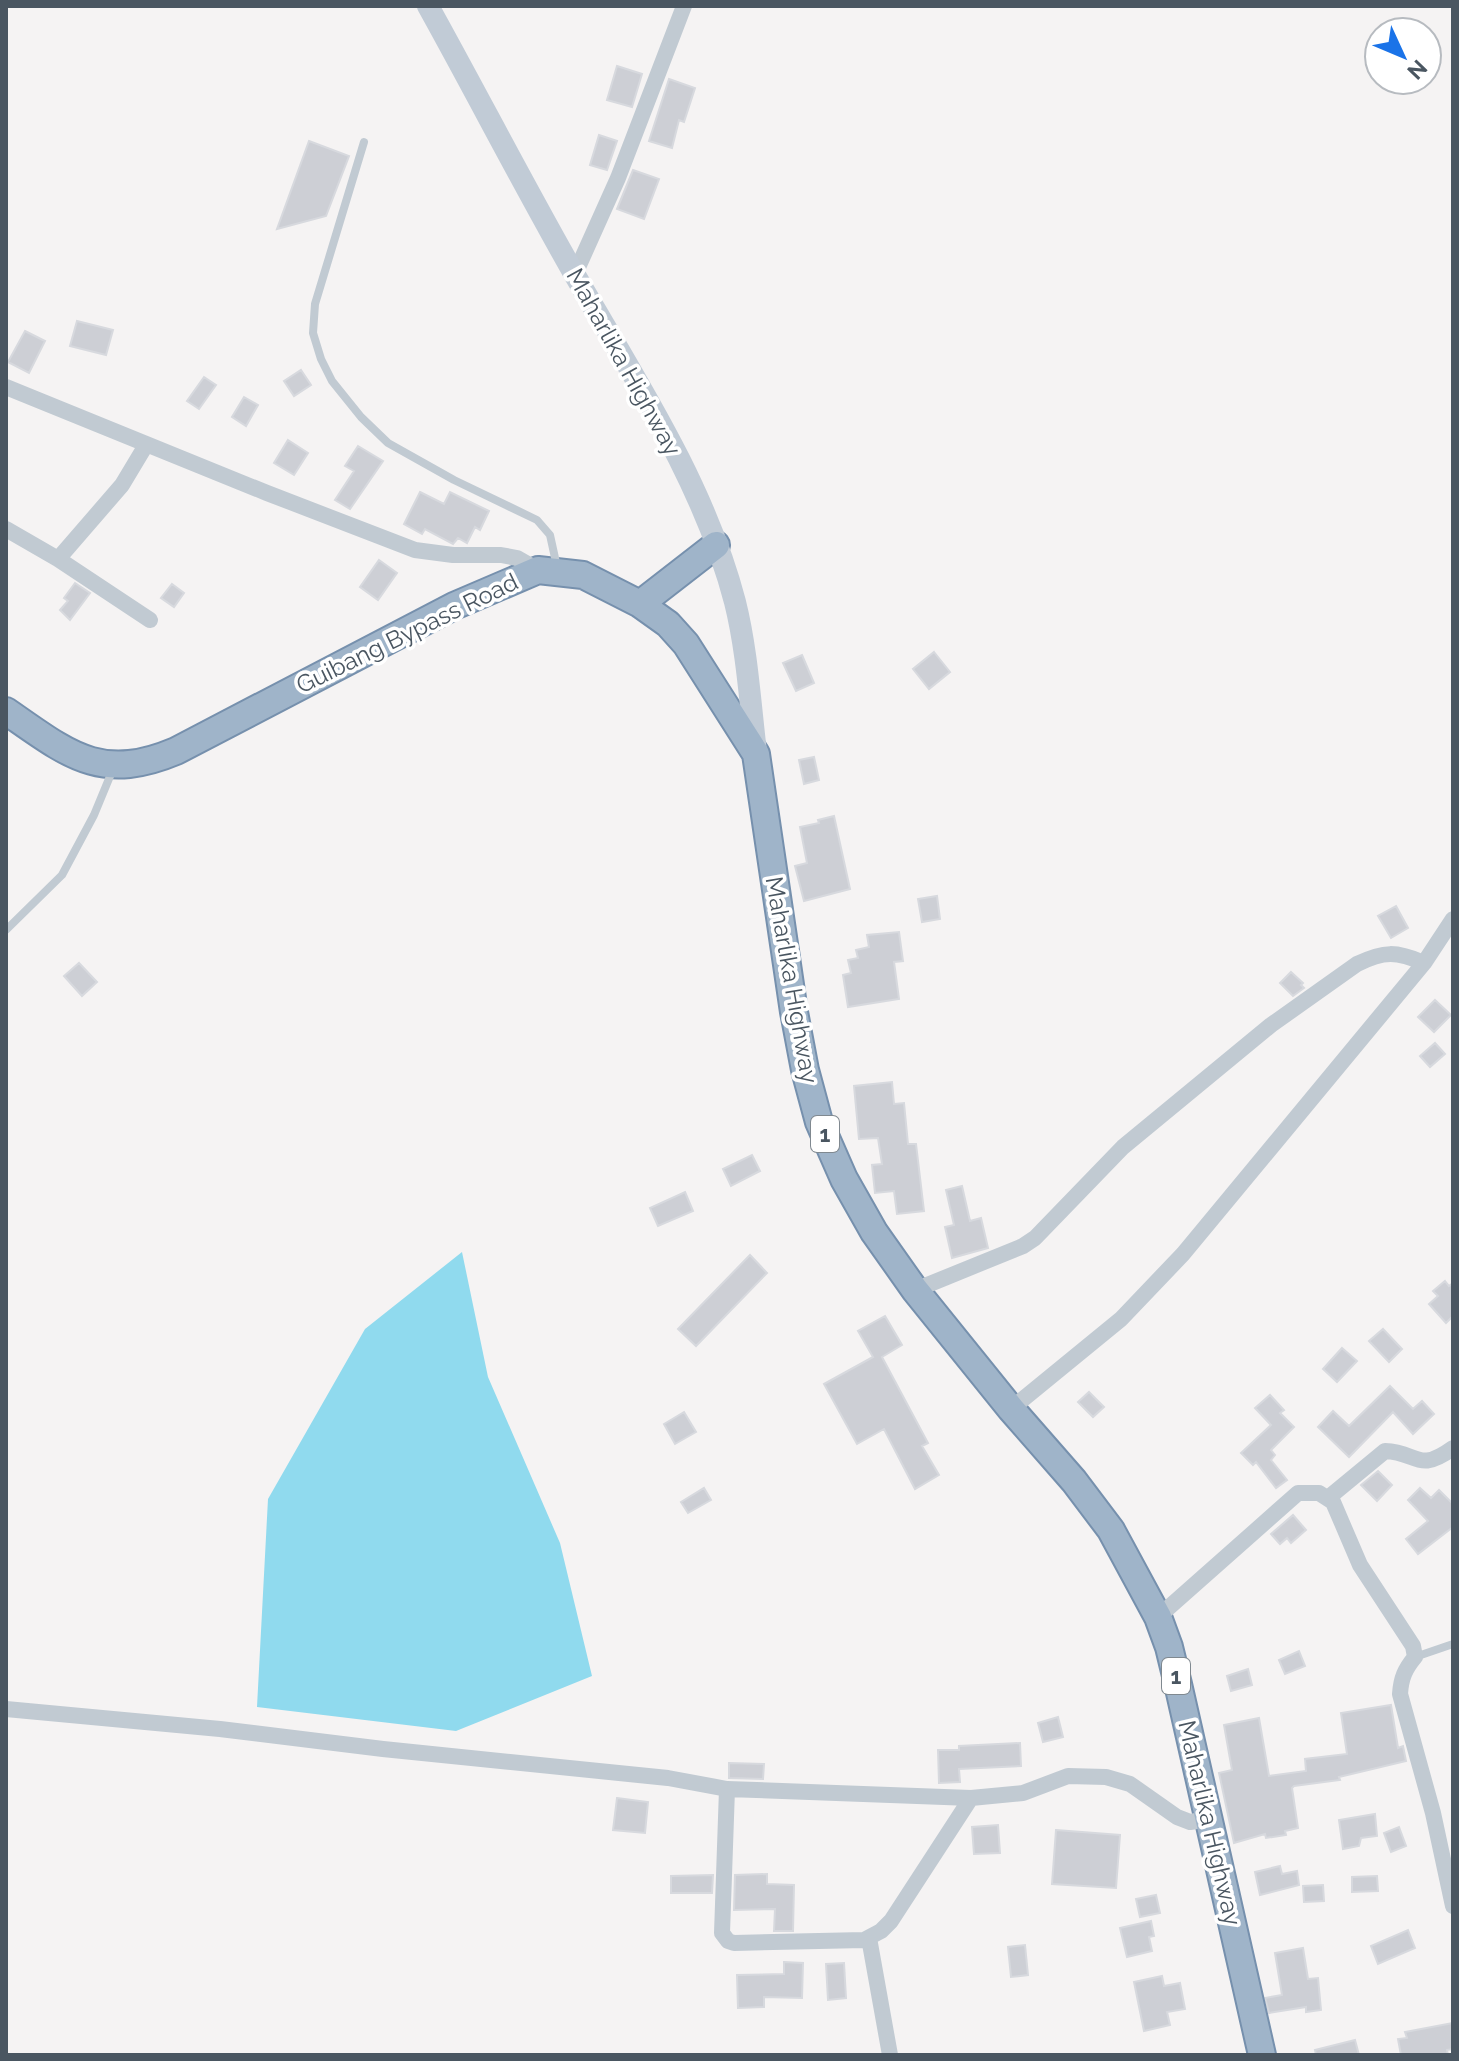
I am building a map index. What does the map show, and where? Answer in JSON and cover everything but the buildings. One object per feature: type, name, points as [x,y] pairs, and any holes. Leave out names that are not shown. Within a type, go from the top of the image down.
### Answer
[{"type":"highway","points":[[640,604],[716,545]]},
{"type":"highway","points":[[548,570],[583,575],[640,604],[668,624],[686,644],[756,754]]},
{"type":"highway","name":"Guibang Bypass Road","points":[[6,711],[86,761],[115,765],[146,762],[176,751],[454,606],[548,570]]},
{"type":"highway","name":"Maharlika Highway","points":[[756,754],[794,1012],[819,1122],[874,1232],[915,1290],[1111,1530],[1158,1617],[1169,1647],[1262,2055]]},
{"type":"main road","name":"Maharlika Highway","points":[[428,6],[575,274],[646,394],[716,545],[735,602],[747,669],[756,754]]},
{"type":"street","points":[[575,274],[618,178],[684,6]]},
{"type":"street","points":[[6,387],[415,550],[442,554],[501,555],[548,570]]},
{"type":"street","points":[[58,559],[122,485],[146,445]]},
{"type":"street","points":[[6,529],[58,559],[150,620]]},
{"type":"street","points":[[1011,1409],[1121,1319],[1183,1254],[1424,963],[1453,919]]},
{"type":"street","points":[[915,1290],[1023,1246],[1035,1238],[1123,1147],[1271,1025],[1357,964],[1387,953],[1402,954],[1424,963]]},
{"type":"street","points":[[1328,1498],[1385,1451],[1395,1451],[1416,1461],[1440,1458],[1453,1448]]},
{"type":"street","points":[[1158,1617],[1298,1493],[1319,1493],[1333,1502],[1360,1565],[1413,1646],[1415,1657],[1401,1679],[1400,1694],[1433,1813],[1453,1906]]},
{"type":"street","points":[[6,1709],[638,1775],[727,1789],[971,1798],[1023,1793],[1068,1776],[1106,1777],[1130,1784],[1177,1817],[1190,1822],[1209,1819]]},
{"type":"street","points":[[727,1789],[722,1933],[734,1943],[869,1938],[881,1931],[891,1921],[971,1798]]},
{"type":"street","points":[[869,1938],[890,2055]]},
{"type":"lane","points":[[364,142],[315,304],[313,333],[321,359],[332,381],[361,417],[388,443],[454,480],[537,520],[555,546],[548,570]]},
{"type":"lane","points":[[6,930],[62,875],[94,815],[115,765]]},
{"type":"lane","points":[[1415,1657],[1453,1644]]},
{"type":"water","points":[[462,1252],[488,1377],[560,1543],[592,1676],[456,1731],[257,1707],[268,1499],[365,1329]]}]
